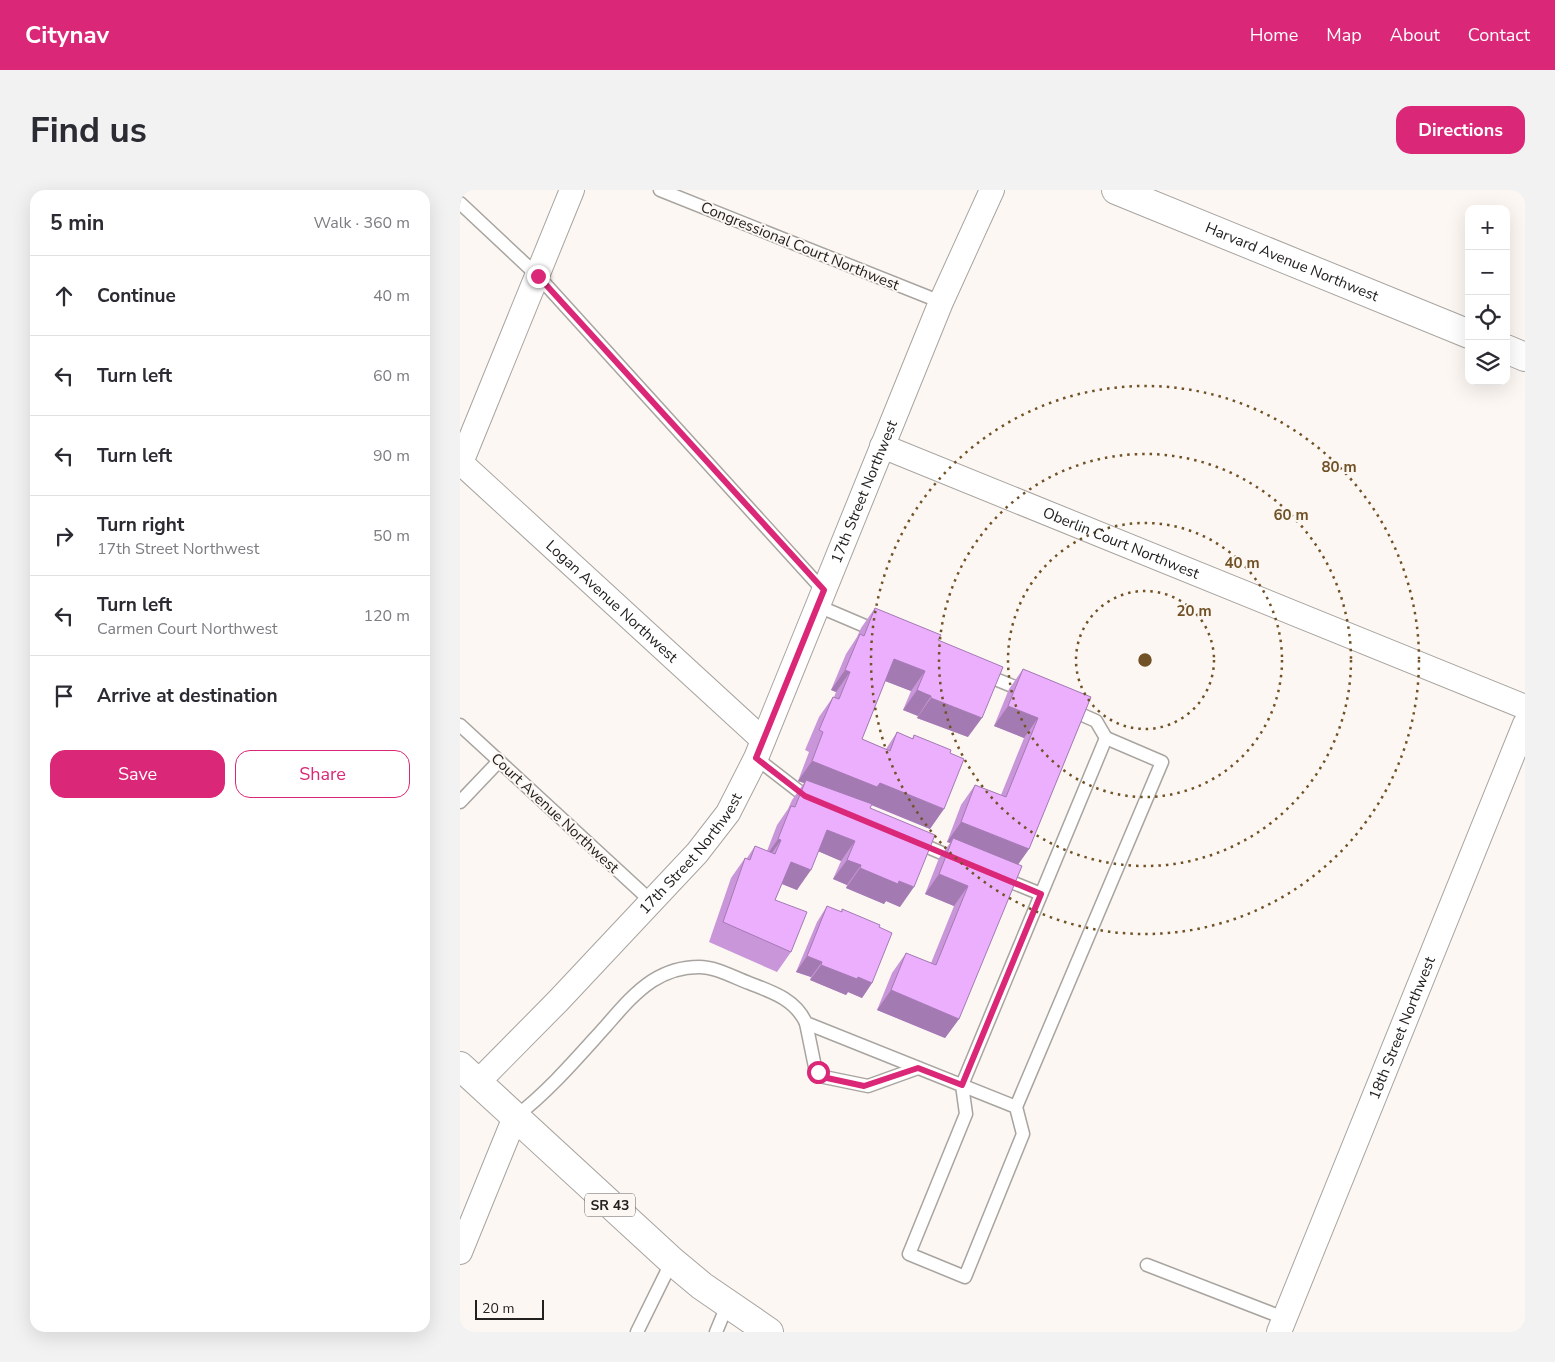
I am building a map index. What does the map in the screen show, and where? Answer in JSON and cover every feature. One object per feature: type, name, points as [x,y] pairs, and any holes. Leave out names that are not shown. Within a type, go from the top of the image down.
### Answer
[{"type":"street","points":[[460,464],[572,190]]},
{"type":"street","name":"17th Street Northwest","points":[[469,1074],[651,901],[697,853],[728,813],[759,749],[941,302],[992,190]]},
{"type":"street","name":"Harvard Avenue Northwest","points":[[1116,190],[1465,332]]},
{"type":"street","points":[[1510,351],[1525,357]]},
{"type":"street","name":"Oberlin Court Northwest","points":[[882,446],[1525,707]]},
{"type":"street","name":"Logan Avenue Northwest","points":[[460,464],[759,749]]},
{"type":"street","name":"18th Street Northwest","points":[[1282,1325],[1525,724]]},
{"type":"street","name":"SR 43","points":[[469,1074],[672,1261],[769,1332]]},
{"type":"street","points":[[460,1252],[515,1117]]},
{"type":"lane","name":"Congressional Court Northwest","points":[[660,190],[941,302]]},
{"type":"lane","points":[[460,203],[538,276],[820,598],[893,637]]},
{"type":"lane","points":[[967,668],[1041,698]]},
{"type":"lane","points":[[1060,706],[1096,721],[1106,738],[1162,762],[1016,1107],[1023,1134],[965,1277],[909,1254],[966,1114],[962,1085],[1106,738]]},
{"type":"lane","name":"Court Avenue Northwest","points":[[460,725],[651,901]]},
{"type":"lane","points":[[759,749],[805,796],[823,803]]},
{"type":"lane","points":[[460,802],[499,761]]},
{"type":"lane","points":[[905,838],[968,864]]},
{"type":"lane","points":[[986,872],[1041,894]]},
{"type":"lane","points":[[515,1117],[540,1098],[635,995],[654,980],[670,972],[694,967],[719,971],[783,997],[795,1006],[806,1023],[814,1067],[824,1077],[864,1086],[918,1068]]},
{"type":"lane","points":[[806,1023],[1016,1107]]},
{"type":"lane","points":[[638,1332],[672,1261]]},
{"type":"lane","points":[[1147,1265],[1282,1325]]},
{"type":"lane","points":[[716,1332],[728,1303]]},
{"type":"building","points":[[875,608],[941,635],[938,640],[1003,667],[982,718],[931,698],[931,696],[917,690],[925,671],[894,659],[862,739],[890,751],[897,732],[913,739],[914,735],[951,750],[950,753],[964,759],[944,809],[880,783],[877,787],[812,761],[823,732],[819,730],[833,697],[839,699],[850,672],[845,670],[860,634],[864,636]]},
{"type":"building","points":[[1023,669],[1091,697],[1029,849],[961,822],[975,785],[1006,797],[1038,718],[1008,706]]},
{"type":"building","points":[[806,780],[872,804],[870,808],[935,835],[914,887],[899,881],[898,884],[860,868],[861,865],[847,860],[855,841],[827,830],[811,870],[791,862],[775,900],[807,912],[791,952],[723,922],[745,858],[750,860],[755,846],[775,854],[781,840],[778,839],[791,806],[795,807]]},
{"type":"building","points":[[953,838],[1022,866],[959,1019],[891,990],[906,953],[936,965],[968,886],[939,874]]},
{"type":"building","points":[[827,906],[842,912],[842,909],[880,925],[879,927],[892,933],[872,983],[821,965],[822,962],[807,956]]},
{"type":"route","points":[[538,276],[824,590],[756,758],[805,796],[1041,894],[962,1085],[918,1068],[872,1085],[864,1086],[827,1078],[821,1076],[818,1072]]}]
